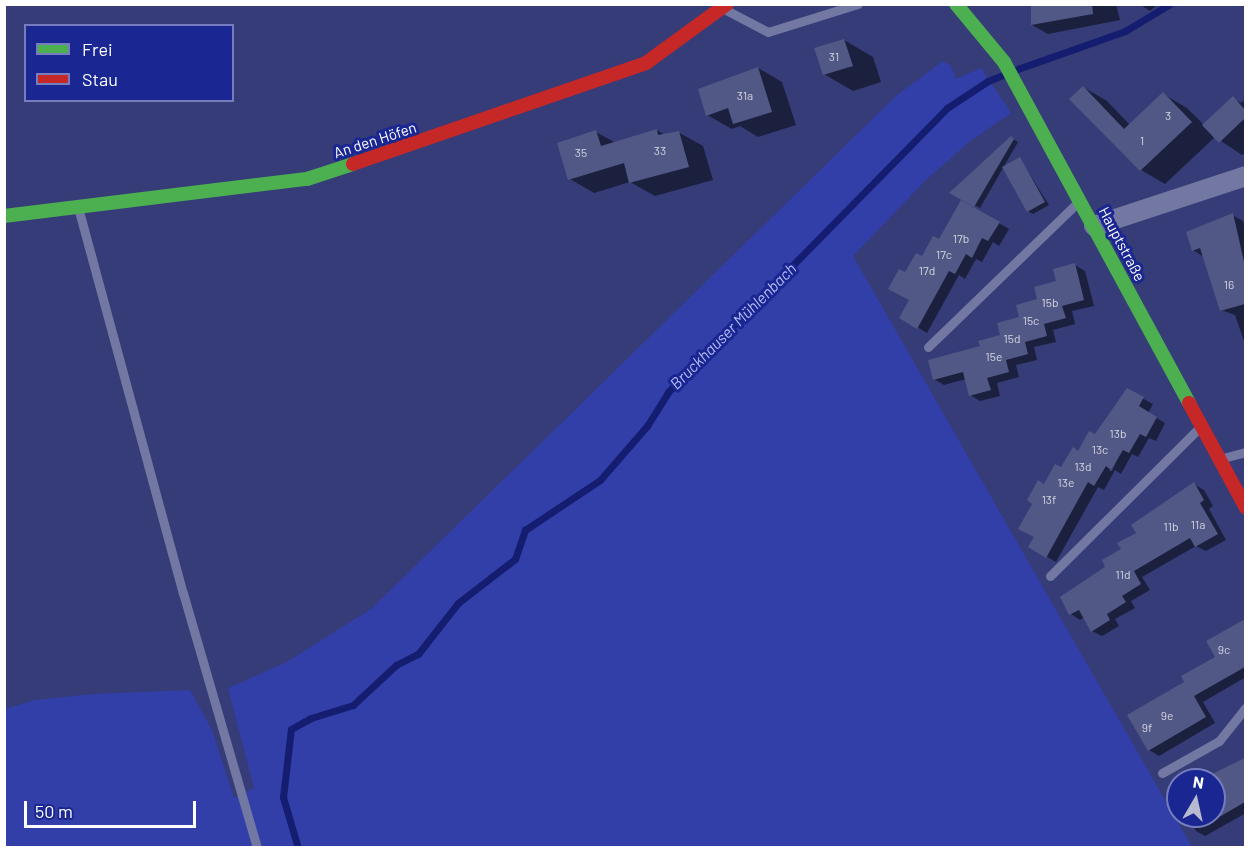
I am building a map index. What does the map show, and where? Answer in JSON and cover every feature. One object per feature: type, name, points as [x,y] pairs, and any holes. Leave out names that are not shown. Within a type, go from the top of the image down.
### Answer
[{"type":"street","name":"An den Höfen","points":[[4,216],[307,179],[468,128],[646,63],[725,7]]},
{"type":"street","name":"Hauptstraße","points":[[963,7],[1004,62],[1245,508]]},
{"type":"street","points":[[1094,226],[1245,176]]},
{"type":"lane","points":[[725,7],[768,32],[858,4]]},
{"type":"lane","points":[[928,347],[1080,200]]},
{"type":"lane","points":[[78,208],[183,593],[257,848]]},
{"type":"lane","points":[[1050,576],[1201,426]]},
{"type":"lane","points":[[1218,460],[1245,452]]},
{"type":"lane","points":[[1162,773],[1219,741],[1245,707]]},
{"type":"shaded area","points":[[943,61],[951,66],[956,79],[981,68],[1011,113],[969,142],[925,181],[853,256],[1166,802],[1166,828],[1181,828],[1192,847],[5,848],[5,709],[35,700],[93,694],[190,690],[212,730],[234,798],[254,788],[228,688],[285,663],[371,609],[896,96]]},
{"type":"building","points":[[1031,4],[1092,4],[1093,14],[1031,25]]},
{"type":"building","points":[[844,39],[853,66],[823,75],[814,48]]},
{"type":"building","points":[[758,67],[772,112],[733,124],[728,108],[706,116],[698,89]]},
{"type":"building","points":[[1083,86],[1124,129],[1163,92],[1192,122],[1140,171],[1069,99]]},
{"type":"building","points":[[1233,96],[1245,110],[1245,118],[1219,143],[1202,125]]},
{"type":"building","points":[[657,129],[658,135],[679,131],[689,167],[629,183],[624,163],[568,180],[557,143],[596,130],[601,146]]},
{"type":"building","points":[[1011,136],[1014,139],[974,207],[949,193]]},
{"type":"building","points":[[1020,157],[1045,202],[1027,212],[1002,167]]},
{"type":"building","points":[[961,200],[1000,222],[988,241],[982,238],[972,258],[966,254],[955,274],[949,271],[917,329],[899,318],[909,300],[888,289],[899,269],[905,272],[916,253],[922,256],[933,236],[939,239]]},
{"type":"building","points":[[1233,213],[1245,266],[1245,304],[1220,311],[1200,248],[1192,251],[1186,232]]},
{"type":"building","points":[[1075,263],[1084,300],[1062,306],[1066,318],[1044,324],[1047,336],[1025,342],[1028,354],[1006,360],[1009,372],[987,378],[991,390],[969,396],[963,372],[933,380],[928,360],[980,346],[978,341],[1000,335],[997,323],[1019,317],[1016,305],[1037,299],[1034,287],[1056,281],[1053,269]]},
{"type":"building","points":[[1127,388],[1144,397],[1139,406],[1157,417],[1146,437],[1140,434],[1129,453],[1123,450],[1111,470],[1106,466],[1094,486],[1088,482],[1046,558],[1028,547],[1034,537],[1018,529],[1032,504],[1027,500],[1038,480],[1044,484],[1055,464],[1061,467],[1073,447],[1078,451],[1089,431],[1095,434]]},
{"type":"building","points":[[1194,482],[1204,500],[1200,503],[1218,534],[1195,547],[1190,538],[1134,571],[1141,584],[1122,596],[1126,602],[1107,614],[1110,620],[1091,632],[1079,610],[1069,615],[1060,597],[1105,567],[1102,560],[1121,549],[1117,543],[1136,533],[1131,525]]},
{"type":"building","points":[[1245,619],[1245,667],[1194,696],[1206,717],[1148,751],[1127,715],[1184,682],[1181,676],[1215,657],[1206,641]]},
{"type":"building","points":[[1245,758],[1245,802],[1226,813],[1226,768]]},
{"type":"waterway","name":"Bruckhauser Mühlenbach","points":[[1015,70],[1125,31],[1170,4]]},
{"type":"waterway","name":"Bruckhauser Mühlenbach","points":[[298,848],[283,797],[291,729],[311,718],[353,705],[396,665],[418,654],[458,603],[515,559],[525,530],[600,480],[647,426],[668,392],[947,108],[988,81],[1005,74]]},
{"type":"traffic: fast","points":[[956,4],[1004,62],[1189,403]]},
{"type":"traffic: fast","points":[[4,216],[307,179],[353,164]]},
{"type":"traffic: jam","points":[[353,164],[646,63],[727,4]]},
{"type":"traffic: jam","points":[[1189,403],[1246,508]]}]
